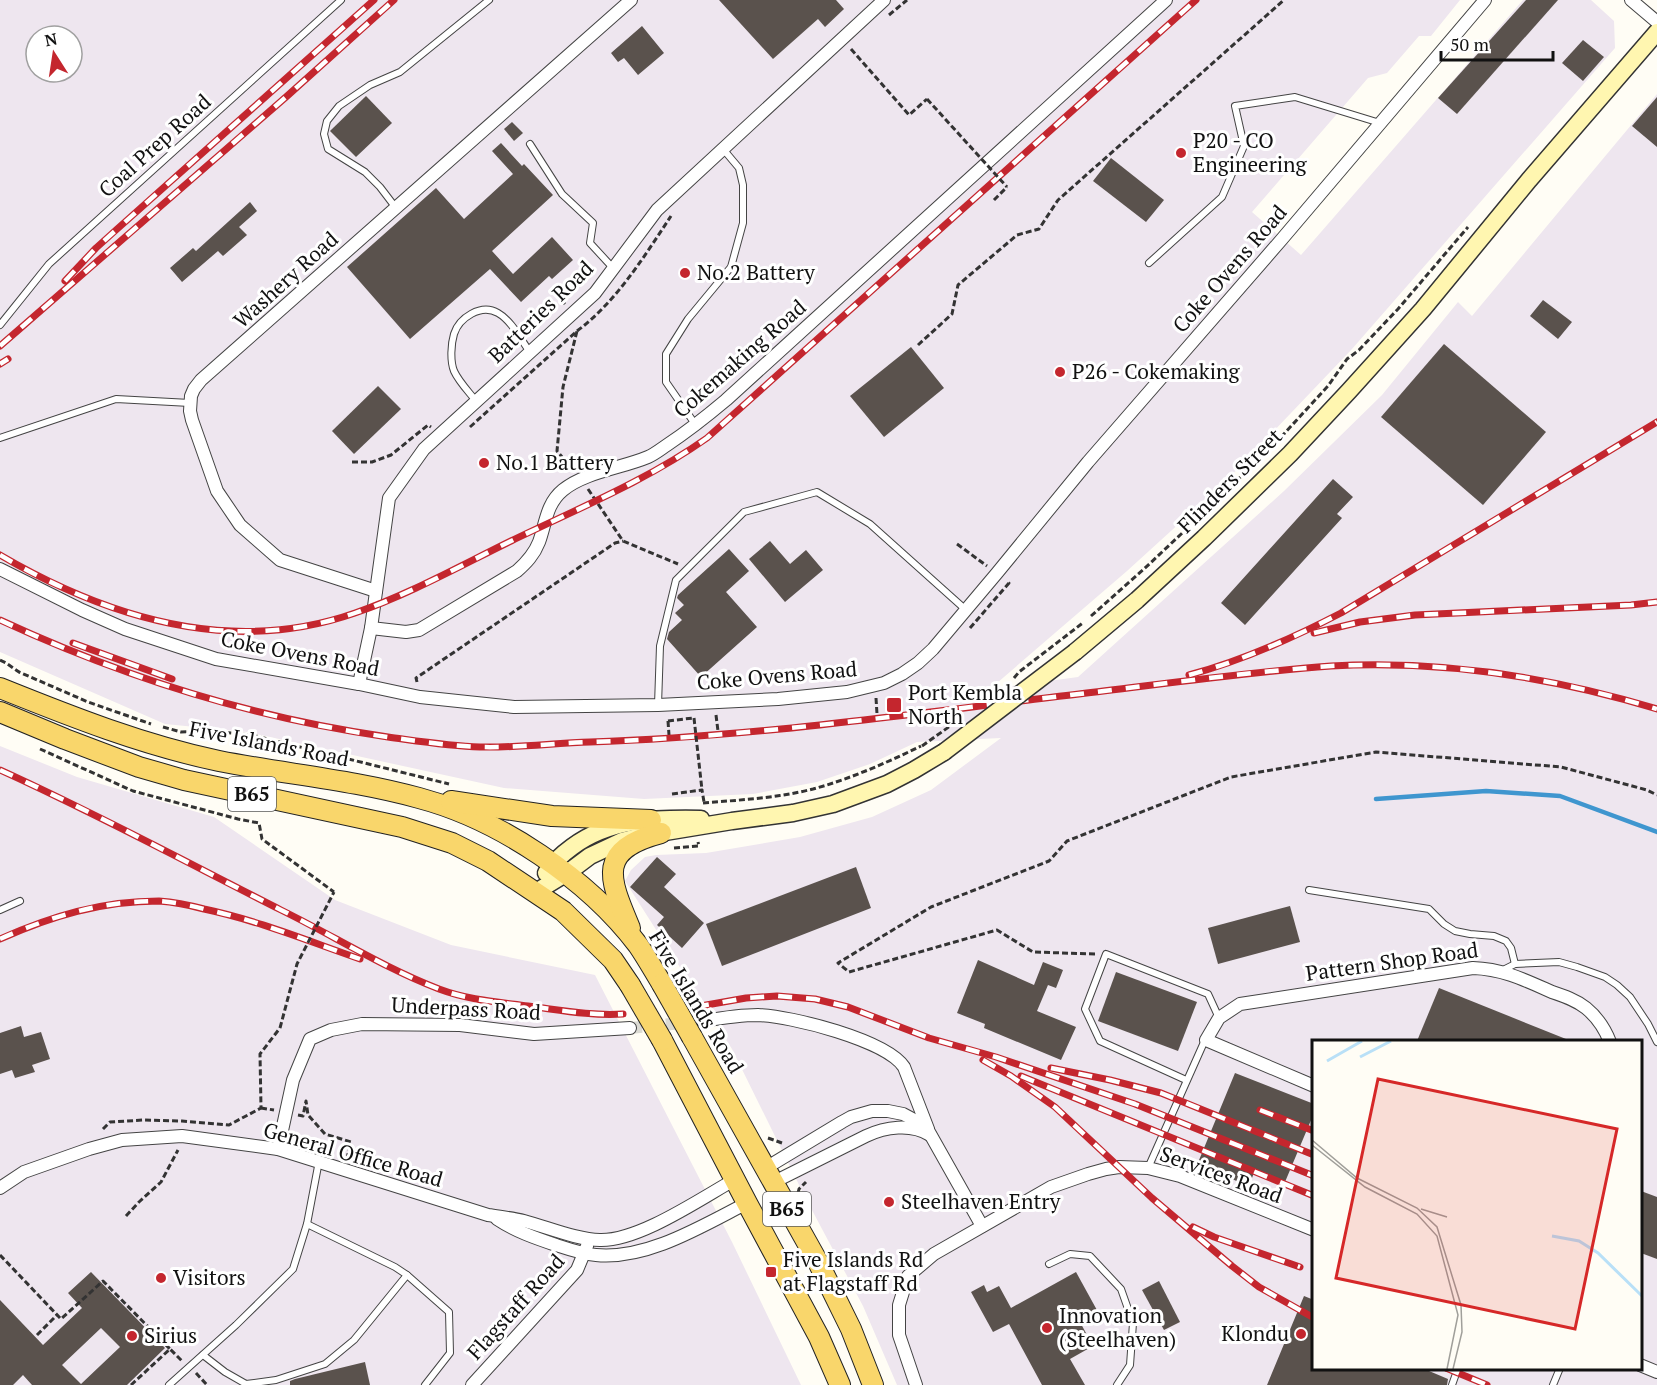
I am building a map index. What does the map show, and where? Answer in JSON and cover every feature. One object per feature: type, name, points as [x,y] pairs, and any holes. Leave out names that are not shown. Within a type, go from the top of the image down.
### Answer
[{"type":"main road","name":"Five Islands Road","points":[[0,688],[141,742],[218,761],[407,794],[439,804],[509,837],[559,869],[601,904],[636,944],[662,984],[698,1029],[768,1176],[819,1264],[851,1329],[873,1385]]},
{"type":"main road","name":"B65","points":[[0,712],[101,753],[184,780],[430,835],[470,851],[563,911],[613,960],[630,985],[662,1040],[819,1337],[840,1385]]},
{"type":"main road","points":[[407,794],[661,834]]},
{"type":"main road","points":[[636,944],[616,893],[613,868],[619,854],[627,846],[643,838],[661,834]]},
{"type":"street","name":"Washery Road","points":[[190,403],[194,389],[201,380],[631,0]]},
{"type":"street","name":"Batteries Road","points":[[359,684],[376,591],[389,498],[424,449],[595,293],[657,210],[884,0]]},
{"type":"street","name":"Cokemaking Road","points":[[370,628],[406,632],[418,630],[517,571],[534,553],[546,512],[557,495],[581,479],[651,456],[726,400],[1166,0]]},
{"type":"street","name":"Coke Ovens Road","points":[[0,569],[125,629],[216,658],[420,697],[514,707],[657,705],[778,699],[847,692],[884,683],[918,663],[933,649],[1088,462],[1282,239],[1485,0]]},
{"type":"street","points":[[1631,0],[1657,22]]},
{"type":"street","name":"Flinders Street","points":[[536,892],[559,869],[631,838],[793,813],[833,804],[887,784],[944,752],[1075,652],[1137,600],[1290,454],[1423,309],[1529,180],[1657,32]]},
{"type":"street","points":[[190,403],[192,420],[217,491],[240,525],[280,560],[376,591]]},
{"type":"street","name":"Pattern Shop Road","points":[[1206,1040],[1219,1018],[1240,1004],[1460,969],[1486,968],[1524,980],[1582,1005],[1599,1022],[1610,1040]]},
{"type":"street","points":[[698,1029],[748,1015],[784,1018],[833,1030],[885,1051],[897,1059],[904,1067],[933,1138],[982,1226]]},
{"type":"street","name":"Underpass Road","points":[[278,1149],[293,1080],[310,1039],[331,1030],[362,1024],[460,1025],[534,1034],[630,1028]]},
{"type":"street","points":[[1206,1040],[1312,1085]]},
{"type":"street","points":[[768,1176],[842,1122],[872,1111],[888,1111],[907,1116],[926,1128],[933,1138]]},
{"type":"street","points":[[768,1176],[881,1130],[914,1129],[927,1133],[933,1138]]},
{"type":"street","name":"General Office Road","points":[[0,1188],[24,1172],[89,1149],[122,1140],[182,1136],[278,1149],[488,1215],[521,1220],[590,1239]]},
{"type":"street","name":"Services Road","points":[[916,1385],[899,1335],[899,1305],[908,1276],[934,1254],[1051,1187],[1088,1174],[1119,1167],[1148,1168],[1180,1176],[1312,1229]]},
{"type":"street","points":[[590,1239],[603,1241],[640,1231],[734,1180]]},
{"type":"street","name":"Flagstaff Road","points":[[585,1253],[612,1255],[645,1249],[682,1236],[747,1203]]},
{"type":"street","name":"General Office Road","points":[[488,1215],[514,1230],[585,1253]]},
{"type":"street","name":"Flagstaff Road","points":[[472,1385],[577,1270],[590,1239]]},
{"type":"street","points":[[1642,1365],[1657,1372]]},
{"type":"lane","name":"Coal Prep Road","points":[[0,326],[49,264],[341,0]]},
{"type":"lane","points":[[396,208],[365,172],[328,149],[324,134],[327,122],[339,106],[370,85],[400,72],[489,0]]},
{"type":"lane","points":[[1149,263],[1222,197],[1245,146],[1234,106],[1295,97],[1380,123]]},
{"type":"lane","points":[[530,144],[562,194],[593,223],[590,243],[613,268]]},
{"type":"lane","points":[[695,425],[666,381],[666,354],[688,319],[731,267],[743,223],[742,185],[739,168],[723,149]]},
{"type":"lane","points":[[476,401],[454,370],[451,353],[454,334],[462,321],[482,309],[497,312],[508,321],[530,352]]},
{"type":"lane","points":[[0,438],[116,399],[190,403]]},
{"type":"lane","points":[[657,705],[660,645],[676,580],[744,512],[817,492],[870,524],[966,610]]},
{"type":"lane","points":[[1309,890],[1429,909],[1455,931],[1494,936],[1506,941],[1512,948],[1515,963]]},
{"type":"lane","points":[[0,910],[20,901]]},
{"type":"lane","points":[[1186,1080],[1100,1041],[1085,1009],[1106,954],[1208,994],[1219,1018]]},
{"type":"lane","points":[[1500,971],[1515,963],[1564,963],[1611,981],[1630,997],[1657,1042]]},
{"type":"lane","name":"Pattern Shop Road","points":[[1148,1168],[1206,1040]]},
{"type":"lane","points":[[169,1385],[293,1269],[307,1224],[319,1161]]},
{"type":"lane","points":[[307,1224],[395,1267],[448,1312],[450,1353],[425,1385]]},
{"type":"lane","points":[[1049,1264],[1070,1254],[1090,1256],[1122,1289],[1133,1323],[1130,1365],[1117,1385]]},
{"type":"lane","points":[[203,1355],[246,1384],[276,1380],[325,1364],[354,1340],[407,1275]]},
{"type":"lane","points":[[1452,1385],[1457,1370]]},
{"type":"lane","points":[[1553,1385],[1559,1370]]},
{"type":"path","points":[[882,20],[907,0]]},
{"type":"path","points":[[918,345],[952,314],[958,285],[1017,235],[1039,229],[1058,200],[1284,0]]},
{"type":"path","points":[[847,45],[909,115],[927,99],[1007,187],[994,200]]},
{"type":"path","points":[[466,431],[604,308],[642,260],[674,213]]},
{"type":"path","points":[[1008,684],[1019,672],[1087,620],[1248,470],[1328,386],[1347,359],[1359,350],[1398,309],[1472,223]]},
{"type":"path","points":[[555,294],[573,313],[577,331],[563,387],[557,451],[581,479],[623,541],[688,568]]},
{"type":"path","points":[[352,462],[372,462],[391,454],[428,425],[440,434]]},
{"type":"path","points":[[420,697],[416,678],[615,543],[623,541]]},
{"type":"path","points":[[0,660],[19,672],[88,702],[153,724]]},
{"type":"path","points":[[876,698],[877,714]]},
{"type":"path","points":[[716,715],[718,731]]},
{"type":"path","points":[[669,735],[668,721],[694,718],[704,803]]},
{"type":"path","points":[[160,726],[181,732],[208,731],[252,735],[454,785]]},
{"type":"path","points":[[31,744],[133,791],[238,819],[259,822],[262,839],[334,892],[297,964],[280,1028],[260,1054],[261,1108]]},
{"type":"path","points":[[694,803],[761,798],[812,789],[860,774],[922,746]]},
{"type":"path","points":[[1106,954],[1033,952],[997,930],[849,972],[838,963],[931,907],[1049,861],[1067,841],[1231,777],[1376,752],[1562,767],[1647,790],[1657,795]]},
{"type":"path","points":[[672,794],[702,790]]},
{"type":"path","points":[[661,834],[699,846],[698,841]]},
{"type":"path","points":[[103,1129],[110,1122],[144,1120],[229,1125],[261,1108],[303,1116],[306,1101],[308,1115],[325,1134],[351,1142],[345,1169]]},
{"type":"path","points":[[126,1216],[161,1182],[180,1148],[182,1121]]},
{"type":"path","points":[[0,1255],[61,1318],[103,1281],[207,1385]]},
{"type":"path","points":[[37,1335],[58,1315]]},
{"type":"path","points":[[131,1385],[170,1349]]},
{"type":"shaded area","points":[[0,0],[1460,0],[1431,36],[1419,36],[1387,73],[1368,78],[1252,212],[1301,255],[1523,0],[1591,0],[1614,21],[1615,48],[1352,349],[1227,480],[1127,571],[990,689],[1078,677],[1284,491],[1382,395],[1458,302],[1472,316],[1657,94],[1657,1385],[897,1385],[863,1306],[805,1197],[732,1049],[625,881],[631,870],[645,857],[706,853],[800,837],[872,817],[931,790],[1001,738],[917,742],[870,764],[817,782],[753,794],[644,799],[504,788],[247,732],[165,724],[0,652]]},
{"type":"shaded area","points":[[0,746],[77,777],[214,817],[335,900],[451,945],[595,975],[732,1242],[801,1385],[0,1385]]},
{"type":"building","points":[[719,0],[836,0],[844,9],[825,27],[818,19],[773,59]]},
{"type":"building","points":[[1526,0],[1558,0],[1457,114],[1438,98]]},
{"type":"building","points":[[642,26],[664,53],[638,75],[624,58],[618,62],[611,53]]},
{"type":"building","points":[[1583,40],[1604,57],[1583,81],[1562,63]]},
{"type":"building","points":[[366,96],[392,123],[356,157],[330,131]]},
{"type":"building","points":[[1657,97],[1657,147],[1632,126]]},
{"type":"building","points":[[512,122],[523,133],[514,141],[504,129]]},
{"type":"building","points":[[501,143],[553,195],[492,251],[513,274],[552,237],[573,260],[552,279],[549,276],[521,302],[490,269],[410,339],[347,267],[436,188],[464,219],[513,174],[492,151]]},
{"type":"building","points":[[1111,158],[1164,200],[1146,222],[1093,181]]},
{"type":"building","points":[[250,202],[257,211],[239,227],[247,235],[223,256],[218,251],[182,282],[170,268],[193,248],[196,251]]},
{"type":"building","points":[[1543,300],[1572,322],[1558,339],[1530,316]]},
{"type":"building","points":[[1444,344],[1546,432],[1483,505],[1381,417]]},
{"type":"building","points":[[911,347],[944,388],[884,437],[850,396]]},
{"type":"building","points":[[378,386],[401,409],[354,454],[332,431]]},
{"type":"building","points":[[1333,479],[1353,497],[1337,514],[1342,518],[1245,625],[1221,603]]},
{"type":"building","points":[[770,541],[790,564],[806,550],[823,570],[785,602],[749,559]]},
{"type":"building","points":[[729,549],[749,571],[726,592],[757,627],[701,677],[667,639],[669,632],[682,620],[675,613],[684,605],[677,598],[678,595]]},
{"type":"building","points":[[657,857],[676,874],[664,887],[704,923],[682,948],[657,925],[664,917],[630,887]]},
{"type":"building","points":[[856,867],[871,908],[722,966],[706,924]]},
{"type":"building","points":[[1290,906],[1300,942],[1218,964],[1208,928]]},
{"type":"building","points":[[978,960],[1034,985],[1043,962],[1063,970],[1056,988],[1048,985],[1037,1011],[1076,1027],[1061,1060],[984,1028],[985,1024],[957,1013]]},
{"type":"building","points":[[1116,972],[1197,1002],[1178,1051],[1098,1021]]},
{"type":"building","points":[[1439,988],[1569,1040],[1417,1040]]},
{"type":"building","points":[[21,1026],[24,1037],[41,1032],[50,1059],[32,1065],[35,1072],[15,1078],[12,1070],[0,1074],[0,1033]]},
{"type":"building","points":[[1235,1073],[1312,1103],[1312,1118],[1285,1182],[1255,1170],[1249,1186],[1197,1165]]},
{"type":"building","points":[[1642,1191],[1657,1197],[1657,1259],[1642,1253]]},
{"type":"building","name":"Sirius","points":[[91,1272],[165,1348],[127,1385],[32,1385],[23,1375],[13,1385],[0,1385],[0,1300],[43,1345],[82,1308],[68,1293]],"holes":[[[101,1328],[120,1347],[81,1384],[62,1365]]]},
{"type":"building","name":"Innovation (Steelhaven)","points":[[1076,1272],[1098,1312],[1080,1322],[1093,1346],[1070,1359],[1085,1385],[1042,1385],[1009,1324],[993,1332],[971,1292],[984,1285],[987,1292],[999,1286],[1011,1308]]},
{"type":"building","points":[[1159,1281],[1180,1322],[1164,1330],[1142,1290]]},
{"type":"building","name":"Klondu","points":[[1304,1296],[1312,1299],[1312,1370],[1427,1370],[1448,1379],[1447,1385],[1267,1385]]},
{"type":"building","points":[[365,1362],[370,1385],[290,1385],[290,1381],[295,1379]]},
{"type":"waterway","points":[[1376,799],[1486,791],[1560,796],[1657,832]]},
{"type":"tunnel","points":[[630,1028],[703,1021]]},
{"type":"railway","points":[[65,281],[96,248],[374,0]]},
{"type":"railway","points":[[0,346],[394,0]]},
{"type":"railway","points":[[0,555],[84,597],[127,612],[172,624],[217,630],[263,631],[309,625],[355,613],[414,589],[636,481],[707,438],[1196,0]]},
{"type":"railway","points":[[0,364],[8,359]]},
{"type":"railway","points":[[1189,675],[1266,648],[1341,613],[1657,422]]},
{"type":"railway","points":[[1314,633],[1360,622],[1415,615],[1657,602]]},
{"type":"railway","points":[[0,620],[94,660],[238,707],[338,729],[422,742],[480,747],[651,739],[774,730],[1236,675],[1331,666],[1414,666],[1496,673],[1577,688],[1657,709]]},
{"type":"railway","points":[[73,643],[172,679]]},
{"type":"railway","points":[[0,770],[141,838],[379,962],[439,989],[494,1002],[587,1013],[623,1014]]},
{"type":"railway","points":[[0,939],[77,911],[117,904],[159,901],[187,905],[243,919],[360,959]]},
{"type":"railway","points":[[695,1007],[746,998],[777,996],[815,999],[848,1007],[929,1038],[996,1057],[1135,1104],[1312,1175]]},
{"type":"railway","points":[[983,1060],[1011,1076],[1055,1107],[1152,1198],[1232,1266],[1259,1287],[1312,1317]]},
{"type":"railway","points":[[1051,1068],[1161,1093],[1312,1154]]},
{"type":"railway","points":[[1021,1076],[1312,1195]]},
{"type":"railway","points":[[1260,1110],[1312,1130]]},
{"type":"railway","points":[[1193,1227],[1214,1237],[1300,1267]]},
{"type":"railway","points":[[1451,1370],[1487,1385]]},
{"type":"place","name":"P20 - CO Engineering","points":[[1181,153]]},
{"type":"place","name":"No.2 Battery","points":[[685,273]]},
{"type":"place","name":"P26 - Cokemaking","points":[[1060,372]]},
{"type":"place","name":"No.1 Battery","points":[[484,463]]},
{"type":"place","name":"Port Kembla North","points":[[894,705]]},
{"type":"place","name":"Steelhaven Entry","points":[[889,1202]]},
{"type":"place","name":"Five Islands Rd at Flagstaff Rd","points":[[771,1272]]},
{"type":"place","name":"Visitors","points":[[161,1278]]},
{"type":"place","name":"Innovation (Steelhaven)","points":[[1047,1328]]},
{"type":"place","name":"Klondu","points":[[1301,1334]]},
{"type":"place","name":"Sirius","points":[[132,1336]]}]
